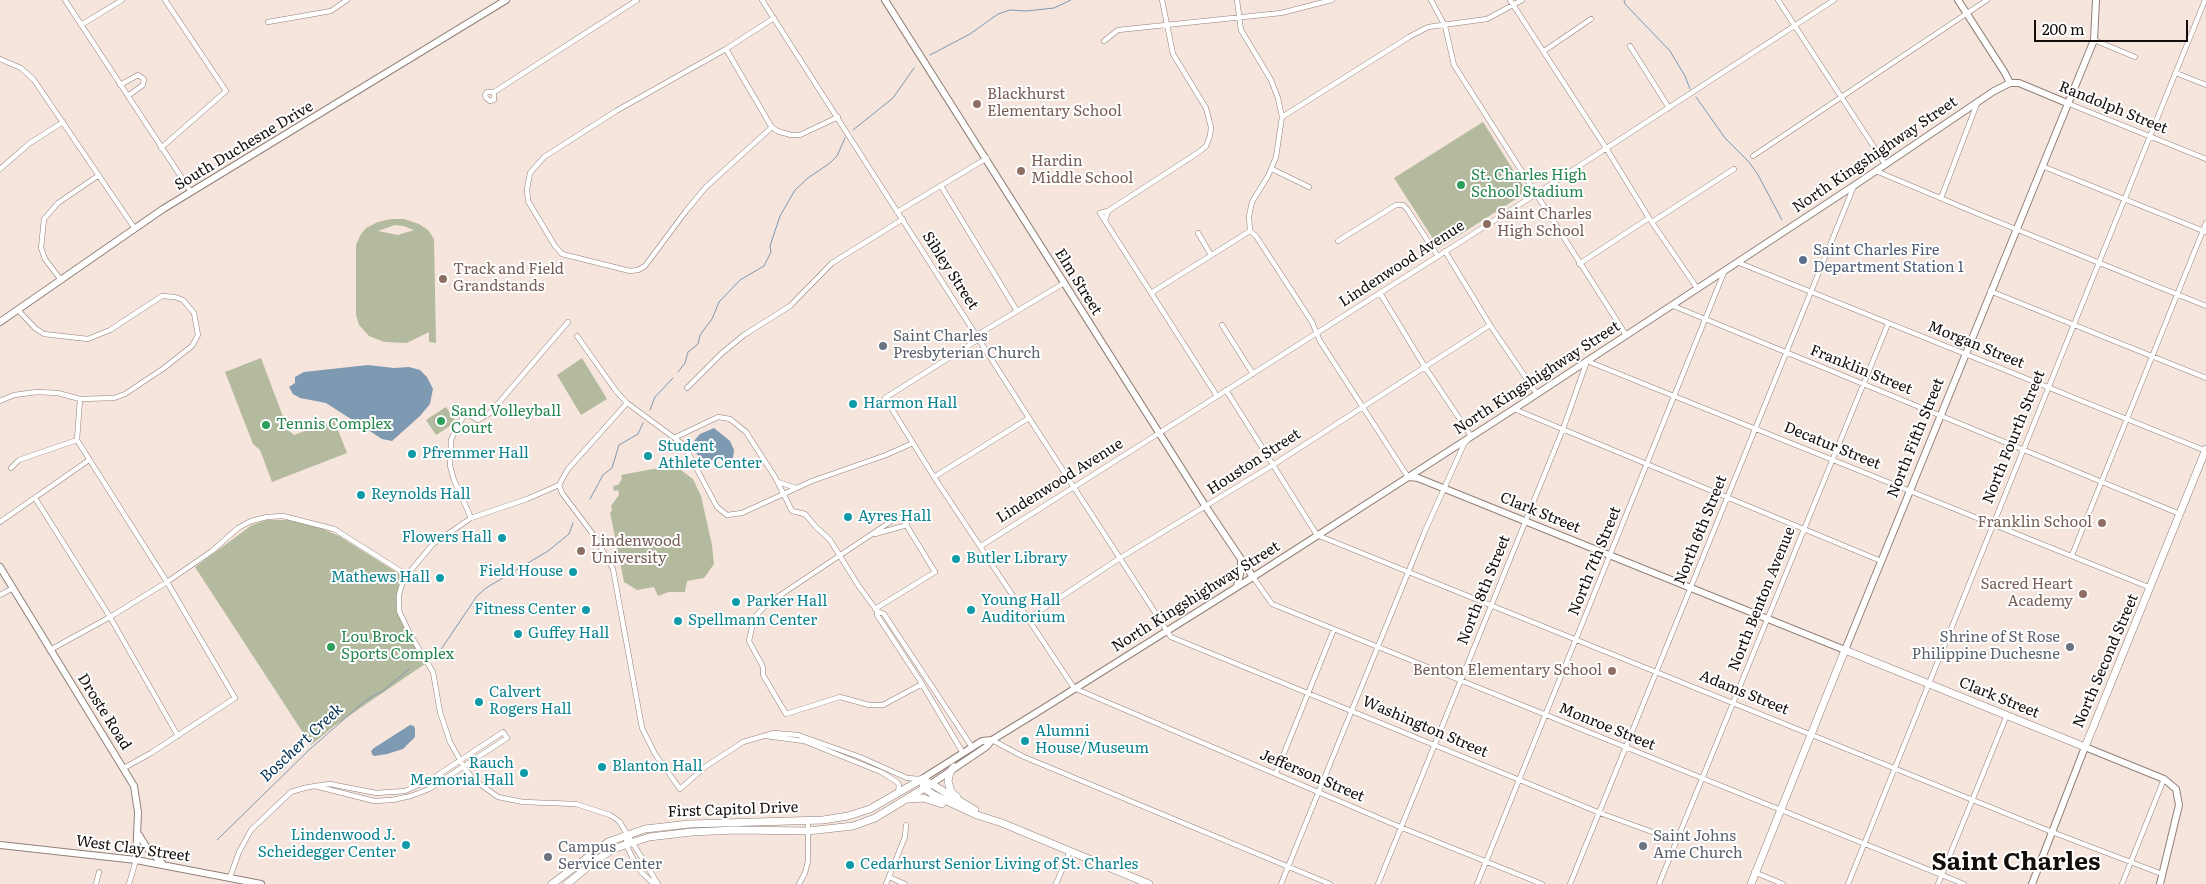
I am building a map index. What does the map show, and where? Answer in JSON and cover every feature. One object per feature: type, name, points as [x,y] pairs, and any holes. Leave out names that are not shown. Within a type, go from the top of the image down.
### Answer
[{"type":"main road","name":"South Duchesne Drive","points":[[0,322],[135,228],[506,0]]},
{"type":"main road","name":"Elm Street","points":[[885,0],[987,158],[1206,507],[1253,577]]},
{"type":"main road","points":[[1958,0],[2010,83]]},
{"type":"main road","name":"North Fifth Street","points":[[1751,884],[1754,872],[1812,734],[2015,229],[2094,40],[2096,0]]},
{"type":"main road","name":"North Kingshighway Street","points":[[992,740],[1253,577],[1317,534],[1514,409],[1855,185],[1978,101],[2010,83]]},
{"type":"main road","name":"Randolph Street","points":[[2010,83],[2025,85],[2068,103]]},
{"type":"main road","name":"North Second Street","points":[[2032,884],[2085,747],[2152,588],[2206,450]]},
{"type":"main road","name":"Clark Street","points":[[1408,477],[1418,478],[2164,779]]},
{"type":"main road","points":[[1237,586],[1241,570],[1240,558]]},
{"type":"main road","name":"Droste Road","points":[[0,567],[134,786],[138,799],[136,860]]},
{"type":"main road","points":[[992,740],[972,747],[922,779],[934,795],[980,816],[1149,884]]},
{"type":"main road","points":[[928,786],[986,747],[992,740]]},
{"type":"main road","points":[[954,767],[950,772],[948,781],[951,792],[980,816]]},
{"type":"main road","name":"First Capitol Drive","points":[[552,884],[608,842],[627,835],[663,826],[823,820],[861,813],[922,779]]},
{"type":"main road","points":[[2160,884],[2179,800],[2176,789],[2164,779]]},
{"type":"main road","points":[[928,786],[971,808]]},
{"type":"main road","name":"First Capitol Drive","points":[[567,884],[613,849],[629,843],[667,834],[692,832],[826,830],[866,822],[928,786]]},
{"type":"main road","points":[[904,800],[930,799],[967,814],[980,816]]},
{"type":"main road","points":[[138,833],[147,848],[163,864]]},
{"type":"main road","name":"West Clay Street","points":[[0,845],[163,864],[261,884]]},
{"type":"street","points":[[64,0],[192,192]]},
{"type":"street","points":[[82,25],[122,0]]},
{"type":"street","points":[[161,148],[226,90],[165,0]]},
{"type":"street","points":[[268,22],[331,11],[341,2],[347,0]]},
{"type":"street","points":[[494,92],[637,0]]},
{"type":"street","name":"Sibley Street","points":[[762,0],[1167,630]]},
{"type":"street","points":[[1162,0],[1176,62],[1206,108],[1211,127],[1210,136],[1206,146],[1199,152],[1108,211],[1105,221],[1217,396]]},
{"type":"street","points":[[1237,0],[1241,30],[1271,80],[1278,98],[1282,117],[1279,146],[1272,169],[1252,202],[1248,216],[1250,230],[1312,322],[1320,341],[1408,477]]},
{"type":"street","points":[[1104,40],[1118,30],[1280,13],[1332,0]]},
{"type":"street","points":[[1431,0],[1445,26],[1454,65],[1626,335]]},
{"type":"street","points":[[1510,0],[1606,148],[1650,220],[1697,288]]},
{"type":"street","points":[[1282,117],[1428,27],[1487,19],[1522,0]]},
{"type":"street","points":[[1778,0],[1885,164]]},
{"type":"street","name":"Lindenwood Avenue","points":[[981,546],[1437,255],[1536,194],[1834,0]]},
{"type":"street","points":[[1753,156],[1987,0]]},
{"type":"street","name":"North Fourth Street","points":[[1848,884],[2149,137],[2204,12],[2206,0]]},
{"type":"street","points":[[772,128],[701,193],[645,266],[638,270],[630,271],[562,254],[555,246],[528,201],[527,189],[530,174],[544,157],[616,111],[726,49],[774,18]]},
{"type":"street","points":[[1544,51],[1591,19]]},
{"type":"street","points":[[2094,40],[2135,57]]},
{"type":"street","points":[[1630,46],[1669,108]]},
{"type":"street","points":[[726,49],[772,128],[785,134],[800,135],[838,117]]},
{"type":"street","points":[[0,59],[21,68],[34,80],[135,228]]},
{"type":"street","points":[[2176,73],[2206,85]]},
{"type":"street","points":[[120,85],[138,76],[144,79],[143,85],[128,96]]},
{"type":"street","points":[[1941,198],[1978,101]]},
{"type":"street","name":"Randolph Street","points":[[2068,103],[2206,159]]},
{"type":"street","points":[[0,170],[6,162],[30,143],[63,122]]},
{"type":"street","points":[[897,212],[987,158]]},
{"type":"street","points":[[2042,166],[2204,231]]},
{"type":"street","points":[[1272,169],[1309,187]]},
{"type":"street","points":[[1580,264],[1734,169]]},
{"type":"street","points":[[1876,171],[2206,306]]},
{"type":"street","points":[[61,280],[45,259],[41,248],[42,224],[47,214],[58,202],[99,175]]},
{"type":"street","name":"North 6th Street","points":[[1570,884],[1600,814],[1810,291],[1855,185]]},
{"type":"street","points":[[942,186],[1017,311]]},
{"type":"street","points":[[1338,241],[1396,205],[1403,205],[1437,255]]},
{"type":"street","points":[[687,388],[722,353],[744,335],[790,306],[832,263],[902,220]]},
{"type":"street","points":[[2072,556],[2206,223]]},
{"type":"street","points":[[1151,293],[1250,230]]},
{"type":"street","points":[[1198,233],[1211,255]]},
{"type":"street","points":[[1445,251],[1490,324],[1537,394]]},
{"type":"street","name":"Morgan Street","points":[[1737,262],[2126,420],[2206,450]]},
{"type":"street","name":"North 7th Street","points":[[1477,884],[1726,269]]},
{"type":"street","points":[[1064,283],[1017,311],[885,398],[934,477],[1074,688]]},
{"type":"street","points":[[1990,291],[2206,378]]},
{"type":"street","points":[[1282,884],[1441,494],[1445,489],[1464,444],[1471,436],[1424,367],[1380,293]]},
{"type":"street","points":[[0,401],[14,395],[37,392],[58,393],[80,399],[102,399],[120,396],[164,368],[192,346],[198,335],[194,313],[179,298],[162,296],[110,330],[88,339],[44,334],[35,328],[18,310]]},
{"type":"street","name":"Franklin Street","points":[[1671,305],[2180,514]]},
{"type":"street","points":[[471,518],[454,480],[450,466],[451,440],[458,425],[466,413],[478,420],[490,413],[568,322]]},
{"type":"street","name":"Houston Street","points":[[1029,618],[1120,558],[1273,465],[1490,324]]},
{"type":"street","name":"North Benton Avenue","points":[[1659,884],[1888,324]]},
{"type":"street","points":[[1222,325],[1253,374]]},
{"type":"street","points":[[577,336],[616,391],[627,403],[676,436],[684,445],[717,507],[727,515],[742,514],[796,488],[886,455],[913,443]]},
{"type":"street","name":"Decatur Street","points":[[1587,361],[2152,588]]},
{"type":"street","name":"North 8th Street","points":[[1378,884],[1563,429],[1587,361]]},
{"type":"street","points":[[1226,390],[1317,534]]},
{"type":"street","points":[[80,399],[77,440],[167,582],[235,698],[178,736],[124,768]]},
{"type":"street","points":[[627,403],[568,469],[559,485],[527,499],[471,518],[433,544],[407,575],[399,594],[399,610],[411,636],[433,672],[440,712],[451,744],[463,767],[472,779],[498,797],[522,802],[576,804],[614,818],[619,821],[627,835],[641,872],[654,884]]},
{"type":"street","points":[[1514,409],[1881,561]]},
{"type":"street","points":[[676,436],[718,417],[730,419],[746,432],[778,482],[792,511],[805,514],[830,540],[876,610],[877,616],[922,684],[963,753]]},
{"type":"street","points":[[934,477],[1029,418]]},
{"type":"street","points":[[11,468],[19,460],[77,440]]},
{"type":"street","points":[[0,522],[89,460]]},
{"type":"street","points":[[778,482],[796,488]]},
{"type":"street","points":[[559,485],[562,493],[595,537],[613,569],[642,728],[655,754],[680,789],[705,767],[736,746],[743,742],[774,733],[798,735],[836,748],[907,778],[922,779]]},
{"type":"street","points":[[35,498],[110,617],[178,736]]},
{"type":"street","points":[[50,650],[110,617],[167,582],[212,551],[238,528],[251,521],[283,516],[334,529],[407,575]]},
{"type":"street","points":[[876,610],[935,572],[903,518],[898,518],[839,555],[765,606],[754,618],[749,641],[750,645],[763,667],[763,675],[786,714],[840,697],[870,705],[883,705],[922,684]]},
{"type":"street","points":[[874,534],[907,525]]},
{"type":"street","name":"Adams Street","points":[[1317,534],[2052,832],[2162,874]]},
{"type":"street","name":"Monroe Street","points":[[1253,577],[1272,604],[1964,884]]},
{"type":"street","points":[[0,595],[13,588]]},
{"type":"street","points":[[876,610],[884,614],[972,747]]},
{"type":"street","points":[[1276,773],[1334,629]]},
{"type":"street","name":"Washington Street","points":[[1167,630],[1171,636],[1600,814],[1677,841]]},
{"type":"street","name":"Jefferson Street","points":[[1074,688],[1400,827],[1542,884]]},
{"type":"street","points":[[1938,884],[2007,716]]},
{"type":"street","points":[[230,877],[239,852],[251,830],[291,792],[315,786],[330,784],[376,793],[401,792],[430,780],[503,732],[507,738],[421,793],[392,800],[358,798],[315,786]]},
{"type":"street","points":[[764,736],[804,741],[869,767],[896,782],[899,785],[898,793]]},
{"type":"street","points":[[992,740],[1022,756],[1330,884]]},
{"type":"street","points":[[2122,884],[2164,779]]},
{"type":"street","points":[[799,884],[805,874],[808,861],[808,820]]},
{"type":"street","points":[[886,884],[905,837],[906,825]]},
{"type":"street","points":[[629,843],[658,884]]},
{"type":"street","points":[[1056,884],[1070,851]]},
{"type":"street","name":"Droste Road","points":[[129,884],[136,860]]},
{"type":"street","points":[[96,884],[99,872]]},
{"type":"street","points":[[1754,872],[1783,884]]},
{"type":"street","points":[[220,883],[222,876]]},
{"type":"street","points":[[889,877],[905,884]]},
{"type":"green space","name":"St. Charles High School Stadium","points":[[1483,122],[1527,192],[1439,248],[1394,178]]},
{"type":"green space","points":[[404,219],[419,224],[428,230],[434,239],[436,343],[429,342],[429,332],[407,343],[384,342],[369,336],[359,325],[356,315],[356,245],[366,228],[378,222]],"holes":[[[395,225],[414,230],[398,235],[378,231]]]},
{"type":"green space","name":"Tennis Complex","points":[[261,358],[288,430],[294,435],[334,420],[347,453],[272,482],[260,450],[253,444],[225,372]]},
{"type":"green space","points":[[582,358],[607,399],[581,415],[557,375]]},
{"type":"green space","name":"Sand Volleyball Court","points":[[446,407],[456,422],[436,435],[426,420]]},
{"type":"green space","points":[[680,464],[681,470],[693,479],[701,496],[712,545],[714,564],[704,578],[687,581],[685,592],[669,592],[658,596],[654,587],[637,590],[624,582],[610,512],[612,511],[611,506],[619,495],[618,490],[614,491],[613,486],[618,485],[622,479],[621,475]]},
{"type":"green space","name":"Lou Brock Sports Complex","points":[[267,520],[289,520],[323,529],[339,536],[401,575],[396,598],[399,617],[425,664],[334,726],[311,745],[195,567],[252,525]]},
{"type":"water","points":[[368,365],[394,368],[409,367],[420,370],[427,377],[433,389],[430,404],[420,416],[392,441],[382,439],[326,403],[300,398],[293,394],[289,387],[295,383],[295,377],[304,372]]},
{"type":"water","points":[[714,428],[730,441],[734,450],[733,458],[708,461],[699,457],[692,447],[693,442],[700,434]]},
{"type":"water","points":[[410,725],[414,726],[415,737],[403,749],[387,754],[374,756],[372,754],[371,751],[374,748]]},
{"type":"waterway","name":"Boschert Creek","points":[[930,55],[970,34],[998,14],[1010,10],[1026,11],[1054,8],[1071,0]]},
{"type":"waterway","points":[[1624,0],[1625,4],[1670,51],[1685,76],[1690,89]]},
{"type":"waterway","name":"Boschert Creek","points":[[853,130],[893,98],[914,68]]},
{"type":"waterway","points":[[1696,97],[1725,138],[1757,173],[1782,220]]},
{"type":"waterway","name":"Boschert Creek","points":[[678,372],[685,363],[688,352],[698,344],[700,335],[712,319],[719,302],[740,280],[764,266],[771,252],[770,246],[780,216],[795,190],[837,156],[845,138]]},
{"type":"waterway","name":"Boschert Creek","points":[[650,410],[655,397],[673,378]]},
{"type":"waterway","name":"Boschert Creek","points":[[590,499],[603,475],[612,468],[619,445],[638,434],[643,423]]},
{"type":"waterway","name":"Boschert Creek","points":[[440,651],[477,596],[486,588],[548,551],[569,534],[573,523]]},
{"type":"waterway","name":"Boschert Creek","points":[[217,840],[309,750],[366,700],[384,690],[409,669]]},
{"type":"place","name":"Blackhurst Elementary School","points":[[977,104]]},
{"type":"place","name":"Hardin Middle School","points":[[1021,171]]},
{"type":"place","name":"St. Charles High School Stadium","points":[[1461,185]]},
{"type":"place","name":"Saint Charles High School","points":[[1487,224]]},
{"type":"place","name":"Saint Charles Fire Department Station 1","points":[[1803,260]]},
{"type":"place","name":"Track and Field Grandstands","points":[[443,279]]},
{"type":"place","name":"Saint Charles Presbyterian Church","points":[[883,346]]},
{"type":"place","name":"Harmon Hall","points":[[853,404]]},
{"type":"place","name":"Sand Volleyball Court","points":[[441,421]]},
{"type":"place","name":"Tennis Complex","points":[[266,425]]},
{"type":"place","name":"Pfremmer Hall","points":[[412,454]]},
{"type":"place","name":"Student Athlete Center","points":[[648,456]]},
{"type":"place","name":"Reynolds Hall","points":[[361,495]]},
{"type":"place","name":"Ayres Hall","points":[[848,517]]},
{"type":"place","name":"Franklin School","points":[[2102,523]]},
{"type":"place","name":"Flowers Hall","points":[[502,538]]},
{"type":"place","name":"Lindenwood University","points":[[581,551]]},
{"type":"place","name":"Butler Library","points":[[956,559]]},
{"type":"place","name":"Field House","points":[[573,572]]},
{"type":"place","name":"Mathews Hall","points":[[440,578]]},
{"type":"place","name":"Sacred Heart Academy","points":[[2083,594]]},
{"type":"place","name":"Parker Hall","points":[[736,602]]},
{"type":"place","name":"Fitness Center","points":[[586,610]]},
{"type":"place","name":"Young Hall Auditorium","points":[[971,610]]},
{"type":"place","name":"Spellmann Center","points":[[678,621]]},
{"type":"place","name":"Guffey Hall","points":[[518,634]]},
{"type":"place","name":"Lou Brock Sports Complex","points":[[331,647]]},
{"type":"place","name":"Shrine of St Rose Philippine Duchesne","points":[[2070,647]]},
{"type":"place","name":"Benton Elementary School","points":[[1612,671]]},
{"type":"place","name":"Calvert Rogers Hall","points":[[479,702]]},
{"type":"place","name":"Alumni House/Museum","points":[[1025,741]]},
{"type":"place","name":"Blanton Hall","points":[[602,767]]},
{"type":"place","name":"Rauch Memorial Hall","points":[[524,773]]},
{"type":"place","name":"Lindenwood J. Scheidegger Center","points":[[406,845]]},
{"type":"place","name":"Saint Johns Ame Church","points":[[1643,846]]},
{"type":"place","name":"Campus Service Center","points":[[548,857]]},
{"type":"place","name":"Cedarhurst Senior Living of St. Charles","points":[[850,865]]},
{"type":"district","name":"Saint Charles","points":[[2016,863]]}]
